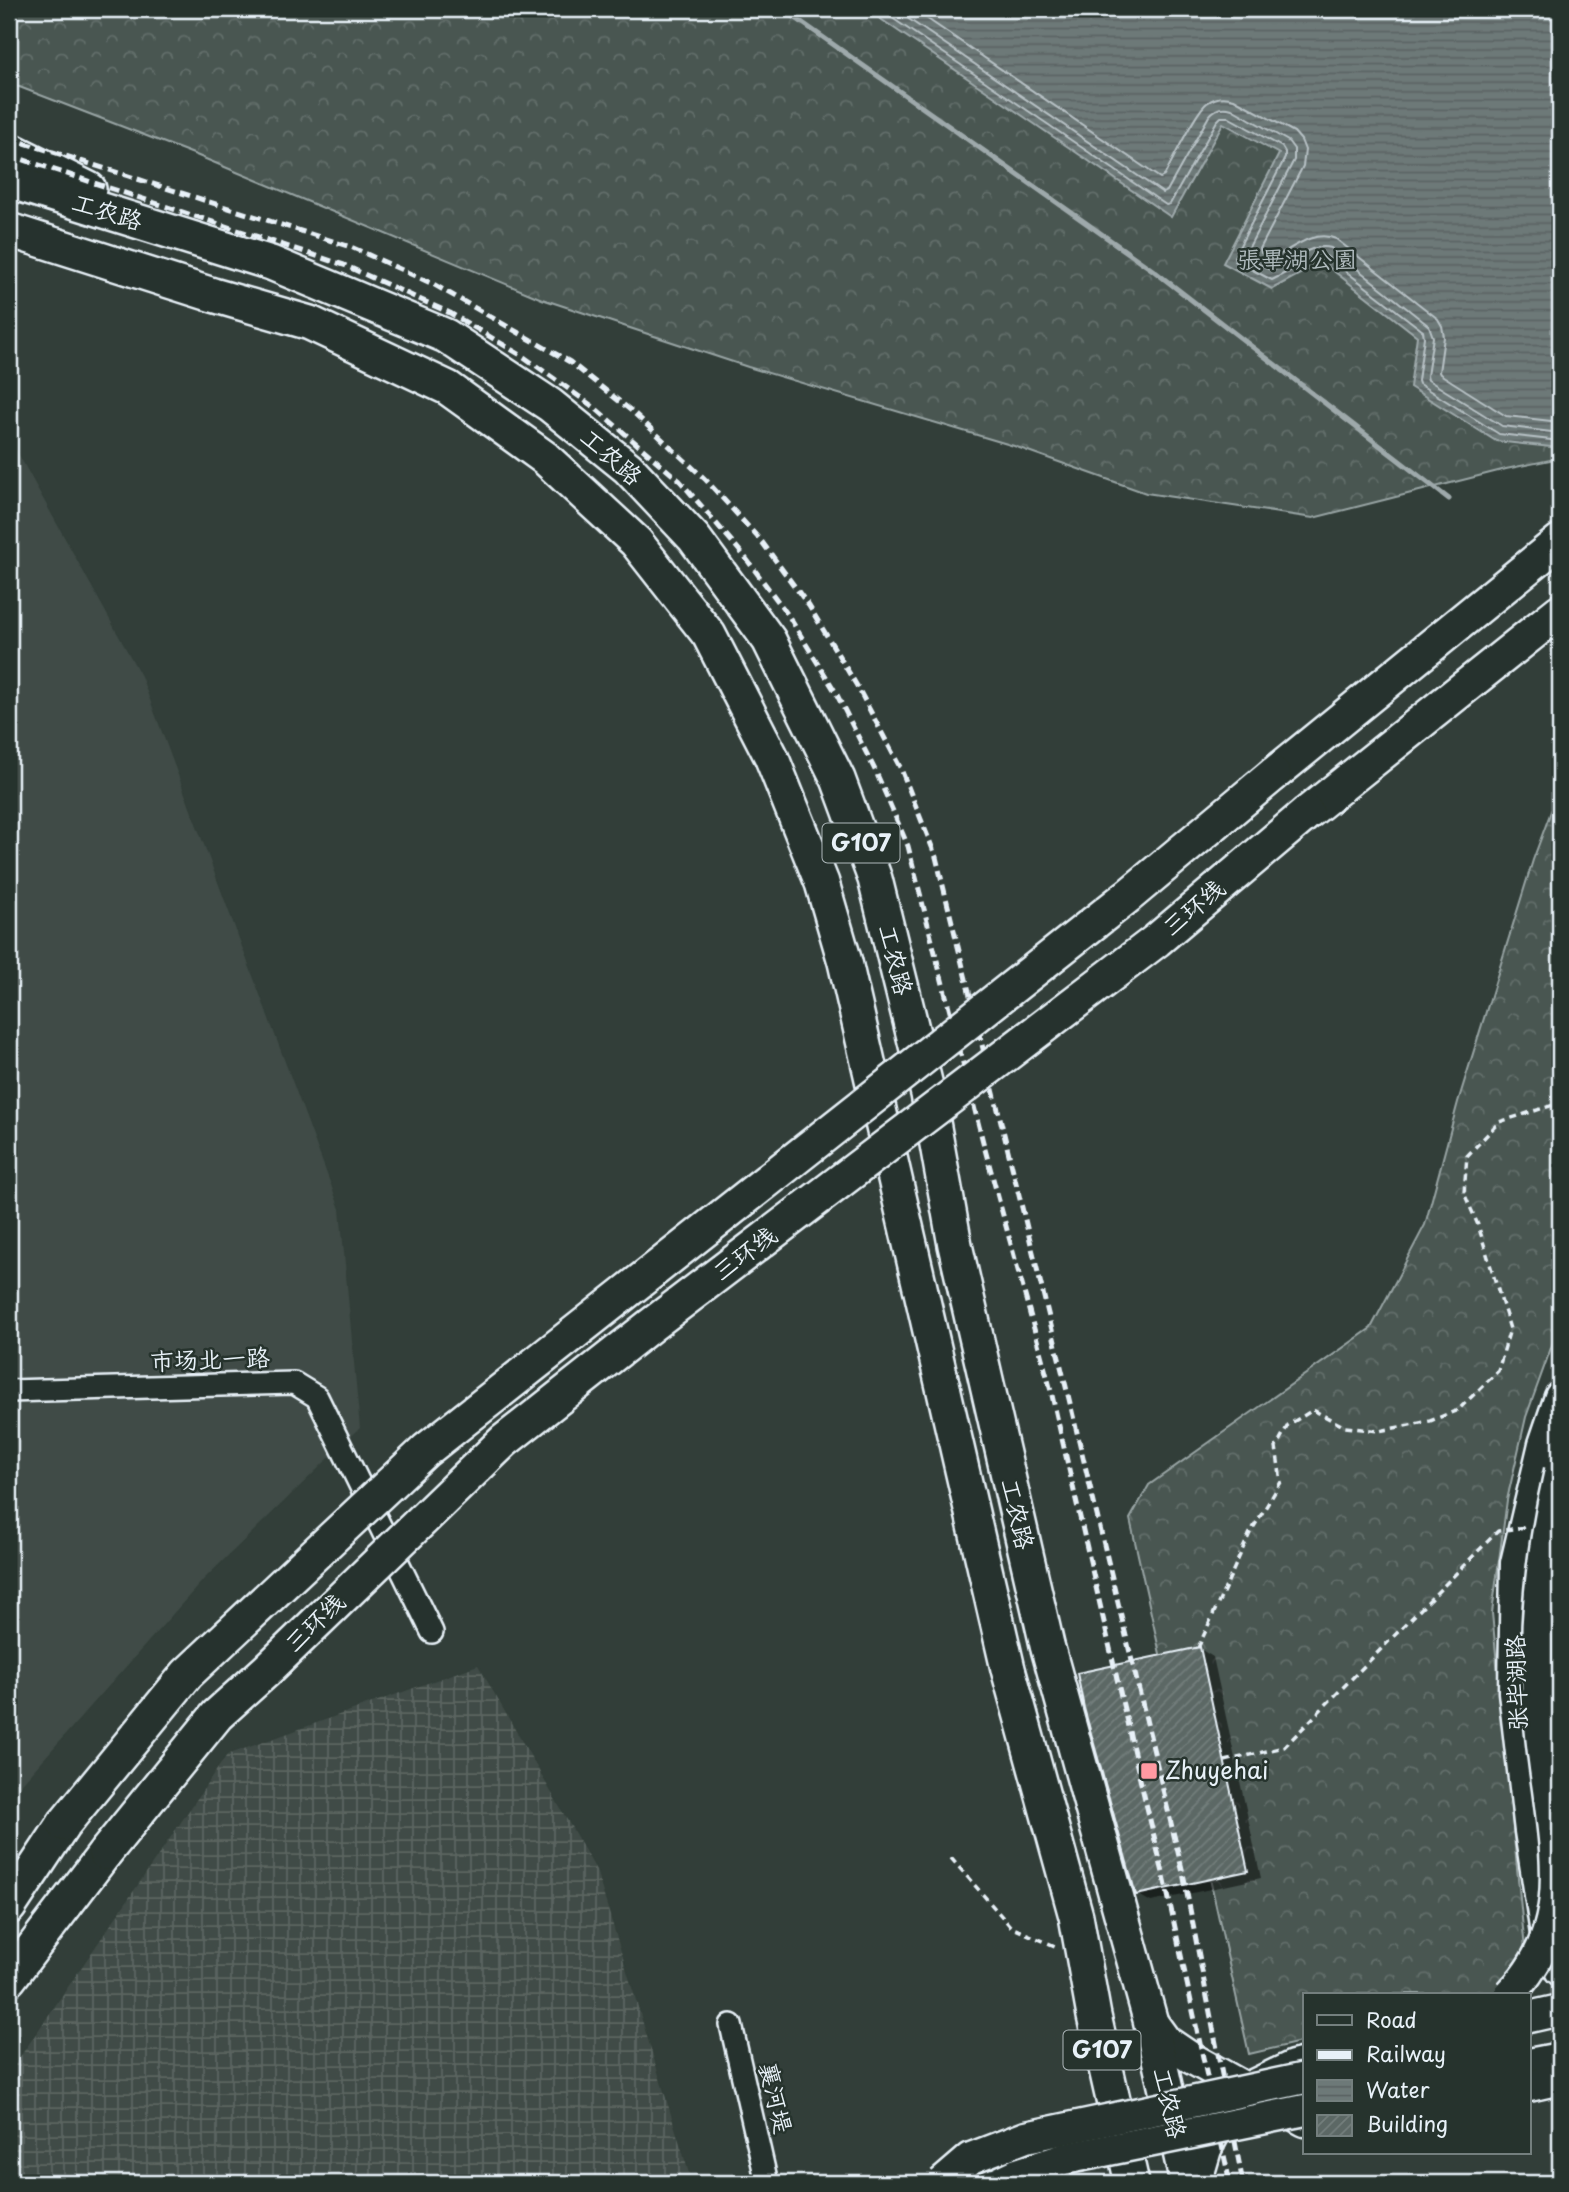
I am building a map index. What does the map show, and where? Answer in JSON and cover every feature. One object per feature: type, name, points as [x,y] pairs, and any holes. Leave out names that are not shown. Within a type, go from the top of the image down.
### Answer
[{"type":"highway","points":[[9,149],[182,235]]},
{"type":"highway","name":"工农路","points":[[9,181],[271,263],[446,336],[550,405],[628,468],[694,538],[769,640],[838,779],[874,879],[928,1094],[955,1245],[1047,1645],[1150,2019],[1186,2183]]},
{"type":"highway","name":"工农路","points":[[9,230],[310,323],[448,388],[545,458],[636,542],[709,635],[771,756],[822,883],[841,949],[1008,1669],[1076,1916],[1094,2016],[1132,2183]]},
{"type":"highway","name":"三环线","points":[[9,1907],[64,1824],[187,1674],[426,1450],[1128,896],[1560,541]]},
{"type":"highway","name":"三环线","points":[[9,1979],[105,1853],[217,1715],[504,1441],[650,1326],[1157,940],[1307,813],[1560,611]]},
{"type":"main road","name":"张毕湖路","points":[[1560,1397],[1544,1444],[1516,1563],[1514,1692],[1530,1831],[1547,1940],[1560,1970]]},
{"type":"main road","points":[[1511,1993],[1540,1956],[1553,1922],[1558,1886],[1540,1723],[1537,1668],[1538,1618],[1544,1559],[1560,1471]]},
{"type":"main road","name":"张毕湖路","points":[[1560,1612],[1560,1716]]},
{"type":"main road","points":[[1530,2017],[1560,2010]]},
{"type":"main road","points":[[1150,2019],[1166,2041],[1245,2089],[1303,2120]]},
{"type":"main road","points":[[1530,2034],[1560,2027]]},
{"type":"main road","points":[[1530,2064],[1560,2058]]},
{"type":"main road","points":[[1196,2183],[1206,2148],[1230,2103],[1245,2089],[1303,2064]]},
{"type":"main road","points":[[942,2183],[971,2158],[1026,2137],[1303,2078]]},
{"type":"main road","points":[[1530,2086],[1560,2079]]},
{"type":"main road","points":[[998,2183],[1064,2159],[1303,2110]]},
{"type":"street","name":"市场北一路","points":[[9,1391],[294,1383],[317,1397],[432,1632]]},
{"type":"street","name":"襄河堤","points":[[731,2025],[767,2183]]},
{"type":"path","points":[[1560,872],[1560,881]]},
{"type":"path","points":[[1198,1648],[1250,1533],[1281,1482],[1276,1447],[1288,1425],[1314,1410],[1345,1427],[1379,1431],[1430,1421],[1458,1410],[1498,1371],[1510,1329],[1478,1226],[1464,1194],[1466,1156],[1499,1122],[1560,1103]]},
{"type":"path","points":[[1225,1761],[1284,1748],[1498,1531],[1535,1525]]},
{"type":"path","points":[[951,1858],[1011,1927],[1084,1959]]},
{"type":"shaded area","points":[[9,437],[141,676],[340,1209],[360,1428],[204,1579],[9,1798]]},
{"type":"shaded area","points":[[478,1665],[596,1870],[692,2183],[9,2183],[9,2073],[227,1755]]},
{"type":"green space","name":"張畢湖公園","points":[[9,9],[1560,9],[1560,458],[1313,518],[1146,493],[1014,446],[748,367],[542,299],[196,155],[9,83]]},
{"type":"green space","points":[[1560,787],[1560,1323],[1526,1417],[1507,1500],[1492,1613],[1529,1990],[1516,1993],[1303,1993],[1303,2041],[1249,2054],[1130,1519],[1149,1485],[1371,1328],[1425,1225],[1458,1102],[1533,860]]},
{"type":"water","points":[[866,9],[1560,9],[1560,448],[1496,441],[1410,387],[1417,336],[1322,262],[1272,289],[1223,263],[1279,154],[1223,123],[1171,217]]},
{"type":"building","points":[[1200,1647],[1248,1871],[1136,1895],[1084,1708],[1077,1673]]},
{"type":"waterway","points":[[783,9],[1154,271],[1449,499]]},
{"type":"railway","points":[[9,138],[351,247],[433,284],[570,362],[634,413],[706,480],[762,542],[809,606],[857,686],[901,769],[936,857],[1183,1873],[1243,2183]]},
{"type":"railway","points":[[9,155],[344,265],[450,313],[524,357],[595,408],[680,481],[745,557],[788,615],[835,691],[876,772],[908,846],[983,1142],[1051,1391],[1165,1881],[1230,2183]]},
{"type":"place","name":"Zhuyehai","points":[[1149,1771]]}]
